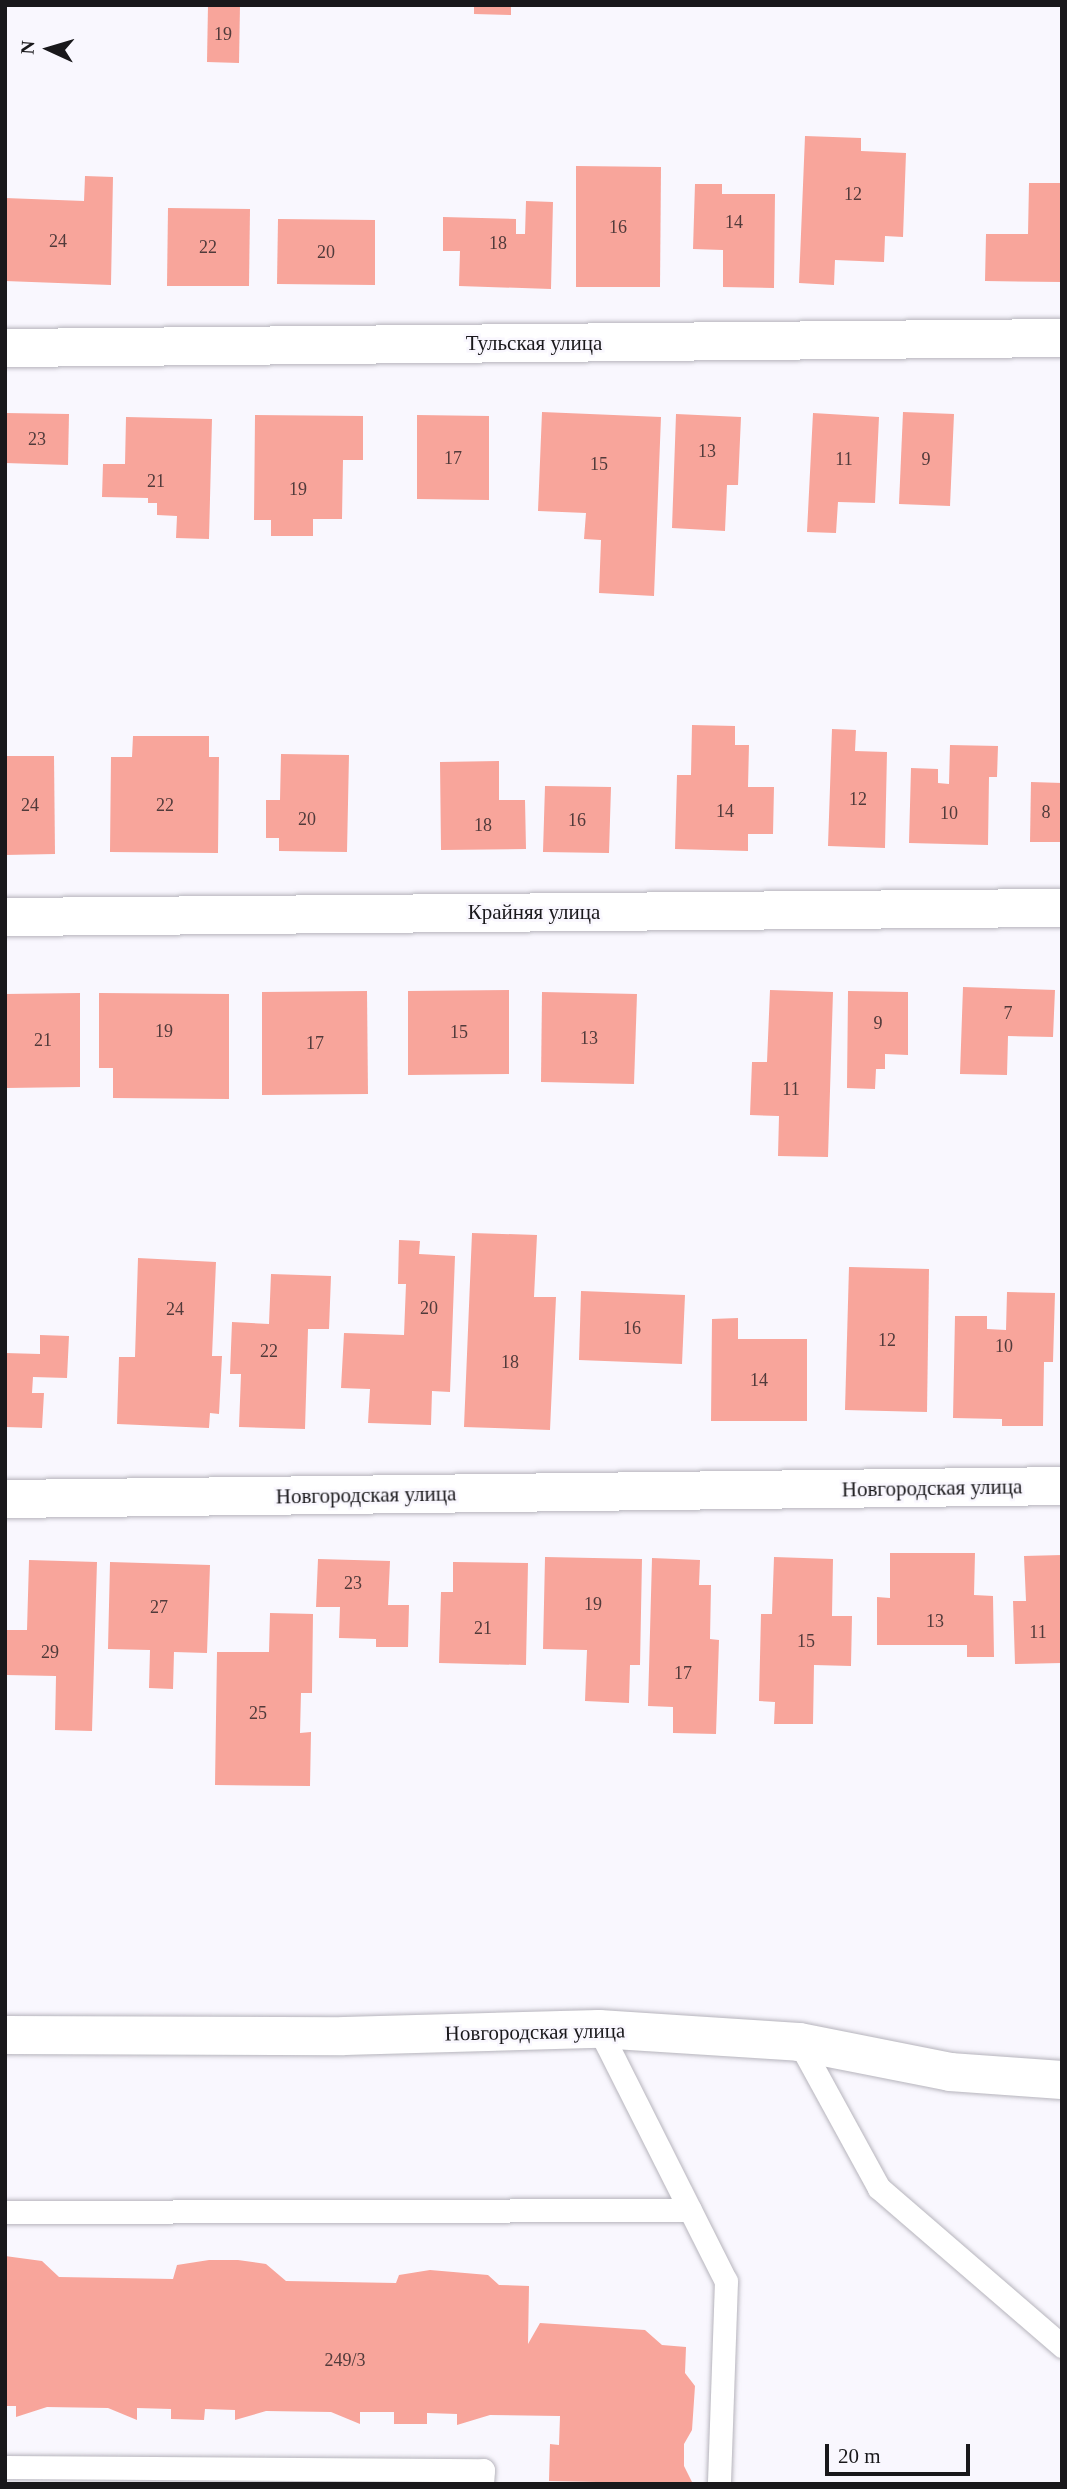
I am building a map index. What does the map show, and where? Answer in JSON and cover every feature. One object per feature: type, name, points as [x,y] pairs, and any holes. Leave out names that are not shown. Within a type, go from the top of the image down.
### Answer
[{"type":"street","name":"Тульская улица","points":[[5,348],[1062,338]]},
{"type":"street","name":"Крайняя улица","points":[[5,917],[1062,908]]},
{"type":"street","name":"Новгородская улица","points":[[5,1499],[1062,1486]]},
{"type":"street","name":"Новгородская улица","points":[[5,2035],[344,2036],[599,2029],[799,2042],[950,2072],[1062,2080]]},
{"type":"lane","points":[[599,2029],[726,2281],[719,2484]]},
{"type":"lane","points":[[799,2042],[880,2188],[1062,2346]]},
{"type":"lane","points":[[5,2212],[690,2210]]},
{"type":"lane","points":[[5,2467],[482,2470],[482,2484]]},
{"type":"building","points":[[208,5],[240,5],[239,63],[207,62]]},
{"type":"building","points":[[474,5],[511,5],[511,15],[474,14]]},
{"type":"building","points":[[805,136],[861,138],[861,151],[906,153],[903,237],[885,236],[884,262],[835,260],[834,285],[799,283]]},
{"type":"building","points":[[576,166],[661,167],[660,287],[576,287]]},
{"type":"building","points":[[85,176],[113,177],[111,285],[5,281],[5,198],[84,201]]},
{"type":"building","points":[[1029,183],[1062,183],[1062,282],[985,281],[986,234],[1028,234]]},
{"type":"building","points":[[695,184],[722,184],[722,194],[775,194],[774,288],[723,287],[723,250],[693,249]]},
{"type":"building","points":[[526,201],[553,202],[551,289],[459,286],[460,251],[443,251],[443,217],[516,219],[516,234],[525,234]]},
{"type":"building","points":[[168,208],[250,209],[249,286],[167,286]]},
{"type":"building","points":[[278,219],[375,220],[375,285],[277,284]]},
{"type":"building","points":[[542,412],[661,417],[654,596],[599,593],[601,540],[584,539],[586,513],[538,511]]},
{"type":"building","points":[[903,412],[954,414],[950,506],[899,504]]},
{"type":"building","points":[[5,413],[69,414],[68,465],[5,463]]},
{"type":"building","points":[[813,413],[879,417],[875,503],[838,502],[836,533],[807,532]]},
{"type":"building","points":[[676,414],[741,417],[738,485],[727,485],[725,531],[672,528]]},
{"type":"building","points":[[255,415],[363,416],[363,460],[343,460],[342,519],[313,519],[313,536],[271,536],[271,520],[254,520]]},
{"type":"building","points":[[417,415],[489,416],[489,500],[417,499]]},
{"type":"building","points":[[126,417],[212,419],[209,539],[176,538],[177,516],[157,515],[157,503],[148,503],[148,498],[102,497],[103,464],[125,464]]},
{"type":"building","points":[[692,725],[735,726],[735,745],[749,745],[748,787],[774,787],[773,834],[748,834],[748,851],[675,849],[677,775],[691,775]]},
{"type":"building","points":[[832,729],[856,730],[855,751],[887,752],[885,848],[828,846]]},
{"type":"building","points":[[133,736],[209,736],[209,757],[219,757],[218,853],[110,852],[111,757],[132,757]]},
{"type":"building","points":[[950,745],[998,746],[997,777],[989,777],[988,845],[909,843],[911,768],[938,769],[938,783],[949,784]]},
{"type":"building","points":[[281,754],[349,755],[347,852],[279,851],[279,838],[266,838],[266,800],[280,800]]},
{"type":"building","points":[[5,756],[54,756],[55,854],[5,855]]},
{"type":"building","points":[[499,761],[499,800],[525,800],[526,849],[441,850],[440,762]]},
{"type":"building","points":[[1031,782],[1062,783],[1062,842],[1030,842]]},
{"type":"building","points":[[545,786],[611,787],[609,853],[543,852]]},
{"type":"building","points":[[963,987],[1055,990],[1053,1037],[1008,1036],[1007,1075],[960,1074]]},
{"type":"building","points":[[509,990],[509,1074],[408,1075],[408,991]]},
{"type":"building","points":[[770,990],[833,992],[828,1157],[778,1156],[779,1116],[750,1115],[752,1062],[767,1062]]},
{"type":"building","points":[[367,991],[368,1094],[262,1095],[262,992]]},
{"type":"building","points":[[848,991],[908,992],[908,1055],[885,1054],[885,1069],[876,1069],[875,1089],[847,1088]]},
{"type":"building","points":[[542,992],[637,994],[634,1084],[541,1082]]},
{"type":"building","points":[[80,993],[80,1087],[5,1088],[5,994]]},
{"type":"building","points":[[99,993],[229,994],[229,1099],[113,1098],[113,1068],[99,1068]]},
{"type":"building","points":[[472,1233],[537,1235],[534,1297],[556,1297],[550,1430],[464,1427]]},
{"type":"building","points":[[399,1240],[420,1241],[419,1254],[455,1256],[450,1392],[432,1391],[431,1425],[368,1423],[370,1389],[341,1388],[344,1333],[404,1335],[406,1284],[398,1284]]},
{"type":"building","points":[[138,1258],[216,1262],[212,1356],[222,1356],[219,1414],[210,1413],[209,1428],[117,1424],[119,1357],[135,1357]]},
{"type":"building","points":[[849,1267],[929,1269],[927,1412],[845,1410]]},
{"type":"building","points":[[271,1274],[331,1276],[329,1329],[308,1329],[305,1429],[239,1427],[241,1374],[230,1374],[232,1322],[269,1324]]},
{"type":"building","points":[[581,1291],[685,1295],[682,1364],[579,1360]]},
{"type":"building","points":[[1007,1292],[1055,1293],[1053,1362],[1044,1362],[1043,1426],[1002,1426],[1002,1419],[953,1418],[955,1316],[987,1316],[987,1329],[1006,1330]]},
{"type":"building","points":[[738,1318],[738,1339],[807,1339],[807,1421],[711,1421],[712,1319]]},
{"type":"building","points":[[40,1335],[69,1336],[67,1378],[33,1377],[32,1393],[44,1393],[42,1428],[5,1427],[5,1353],[40,1354]]},
{"type":"building","points":[[890,1553],[975,1553],[974,1595],[993,1596],[994,1657],[967,1657],[967,1645],[877,1645],[877,1597],[890,1598]]},
{"type":"building","points":[[1062,1555],[1062,1663],[1015,1664],[1013,1601],[1026,1601],[1024,1556]]},
{"type":"building","points":[[545,1557],[642,1559],[640,1665],[630,1665],[629,1703],[585,1701],[587,1650],[543,1649]]},
{"type":"building","points":[[774,1557],[833,1559],[832,1616],[852,1616],[851,1666],[814,1665],[813,1724],[774,1724],[775,1702],[759,1701],[761,1614],[772,1614]]},
{"type":"building","points":[[652,1558],[700,1560],[699,1585],[711,1585],[710,1639],[719,1640],[716,1734],[673,1733],[673,1707],[648,1706]]},
{"type":"building","points":[[318,1559],[390,1561],[388,1605],[409,1605],[408,1647],[376,1647],[376,1639],[339,1638],[340,1607],[316,1607]]},
{"type":"building","points":[[29,1560],[97,1562],[92,1731],[55,1730],[56,1676],[6,1675],[7,1630],[27,1630]]},
{"type":"building","points":[[110,1562],[210,1565],[207,1653],[174,1652],[173,1689],[149,1688],[150,1650],[108,1649]]},
{"type":"building","points":[[453,1562],[528,1563],[526,1665],[439,1663],[441,1592],[453,1592]]},
{"type":"building","points":[[270,1613],[313,1614],[312,1693],[301,1693],[300,1733],[311,1732],[310,1786],[215,1785],[217,1652],[269,1652]]},
{"type":"building","points":[[5,2256],[42,2261],[59,2277],[173,2279],[177,2265],[209,2260],[238,2260],[266,2264],[286,2281],[396,2283],[399,2275],[430,2270],[488,2275],[499,2285],[529,2286],[528,2344],[540,2323],[645,2330],[662,2345],[686,2347],[685,2373],[695,2386],[692,2430],[684,2444],[684,2466],[693,2484],[549,2481],[550,2444],[559,2445],[560,2416],[490,2415],[457,2425],[457,2414],[427,2413],[427,2424],[394,2424],[394,2412],[360,2412],[360,2424],[331,2412],[266,2411],[235,2420],[235,2410],[205,2409],[204,2420],[171,2419],[171,2409],[137,2408],[137,2420],[108,2408],[47,2407],[16,2417],[16,2406],[5,2406]]}]
